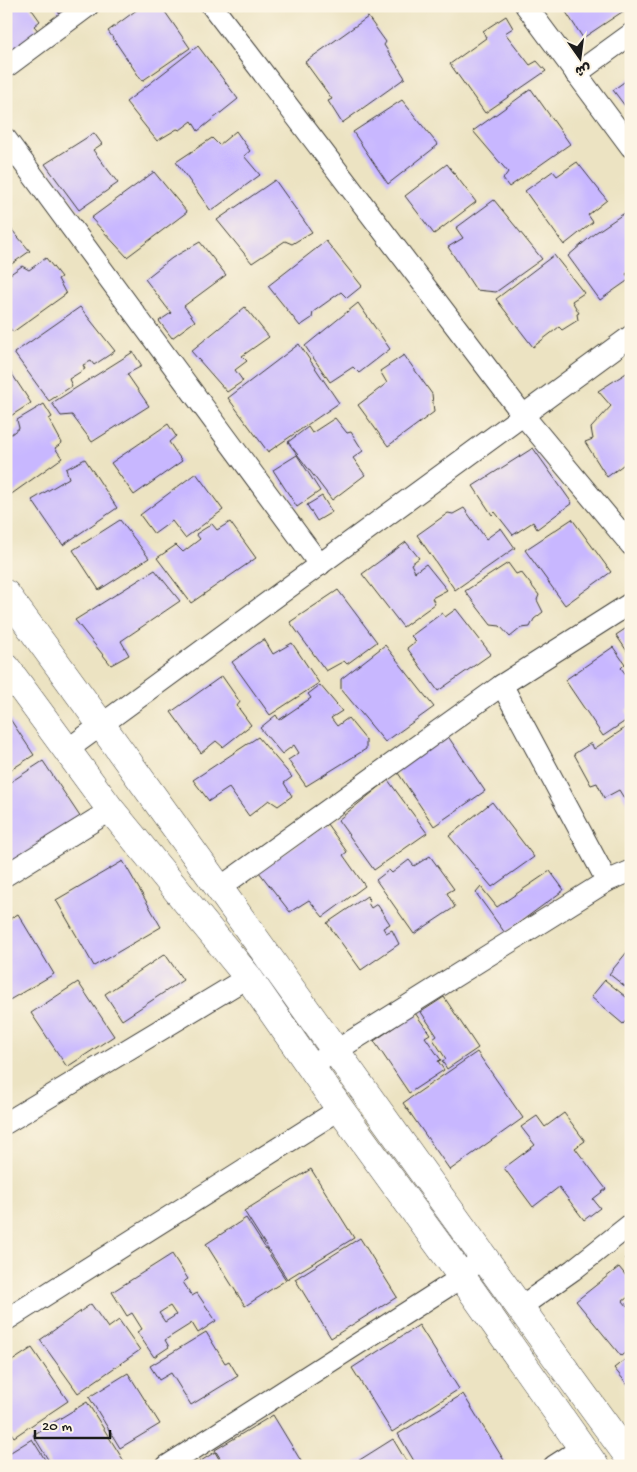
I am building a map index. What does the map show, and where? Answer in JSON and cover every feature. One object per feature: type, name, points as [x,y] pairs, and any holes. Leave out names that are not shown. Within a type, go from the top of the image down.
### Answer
[{"type":"main road","points":[[6,594],[336,1050],[519,1308],[631,1460]]},
{"type":"main road","points":[[6,667],[111,810],[248,977],[310,1067],[589,1457]]},
{"type":"street","points":[[6,67],[88,6]]},
{"type":"street","points":[[212,6],[523,415],[631,545]]},
{"type":"street","points":[[526,6],[631,147]]},
{"type":"street","points":[[576,74],[631,34]]},
{"type":"street","points":[[6,139],[320,565]]},
{"type":"street","points":[[67,750],[631,336]]},
{"type":"street","points":[[218,889],[502,685],[631,603]]},
{"type":"street","points":[[502,685],[607,882]]},
{"type":"street","points":[[6,875],[111,810]]},
{"type":"street","points":[[310,1067],[607,882],[631,871]]},
{"type":"street","points":[[6,1124],[248,977]]},
{"type":"street","points":[[6,1320],[340,1109]]},
{"type":"street","points":[[519,1308],[573,1270],[631,1224]]},
{"type":"street","points":[[167,1466],[462,1277],[482,1256]]},
{"type":"street","points":[[554,1466],[589,1457]]},
{"type":"building","points":[[6,6],[31,6],[40,21],[34,26],[42,35],[6,64]]},
{"type":"building","points":[[55,6],[75,6],[61,16]]},
{"type":"building","points":[[142,6],[161,6],[190,48],[142,81],[108,31]]},
{"type":"building","points":[[562,6],[631,6],[583,38]]},
{"type":"building","points":[[506,16],[513,28],[505,33],[530,65],[537,61],[546,71],[485,113],[450,64],[486,38],[483,31]]},
{"type":"building","points":[[368,17],[386,42],[384,45],[405,78],[342,123],[328,101],[332,99],[305,62]]},
{"type":"building","points":[[198,46],[238,99],[198,131],[192,121],[180,130],[177,129],[157,141],[126,102]]},
{"type":"building","points":[[631,77],[631,114],[613,90]]},
{"type":"building","points":[[531,89],[570,144],[509,187],[503,179],[508,172],[473,131]]},
{"type":"building","points":[[402,100],[438,145],[388,184],[353,132]]},
{"type":"building","points":[[236,131],[250,151],[244,156],[260,175],[211,211],[176,162],[212,138],[219,145]]},
{"type":"building","points":[[94,133],[102,144],[93,150],[118,183],[79,210],[45,164]]},
{"type":"building","points":[[577,162],[607,200],[588,215],[593,222],[564,245],[525,191],[553,171],[557,176]]},
{"type":"building","points":[[447,164],[476,202],[434,234],[405,196]]},
{"type":"building","points":[[154,172],[187,212],[127,257],[91,218]]},
{"type":"building","points":[[275,180],[312,232],[292,244],[285,241],[252,263],[217,220]]},
{"type":"building","points":[[494,200],[542,259],[496,292],[476,290],[448,247],[463,238],[456,228]]},
{"type":"building","points":[[629,210],[631,213],[631,269],[626,274],[630,279],[600,300],[568,256],[595,233]]},
{"type":"building","points":[[6,223],[30,251],[6,268]]},
{"type":"building","points":[[326,241],[362,286],[347,298],[341,292],[313,312],[312,318],[300,326],[268,286]]},
{"type":"building","points":[[200,242],[226,275],[184,306],[195,321],[172,338],[159,321],[171,313],[145,279],[172,258]]},
{"type":"building","points":[[554,255],[584,293],[572,301],[579,313],[577,314],[578,320],[562,330],[559,327],[533,347],[496,299]]},
{"type":"building","points":[[46,258],[61,277],[58,279],[66,294],[13,332],[8,326],[6,327],[6,277],[22,266],[29,270]]},
{"type":"building","points":[[358,303],[390,349],[359,373],[353,367],[330,382],[305,346]]},
{"type":"building","points":[[80,307],[115,351],[94,365],[91,361],[83,365],[85,369],[69,379],[72,386],[49,401],[14,353]]},
{"type":"building","points":[[245,307],[269,337],[242,356],[247,361],[235,370],[243,381],[227,392],[191,351]]},
{"type":"building","points":[[299,344],[339,403],[268,452],[228,398]]},
{"type":"building","points":[[133,352],[142,366],[127,374],[149,406],[92,442],[72,415],[61,416],[52,403]]},
{"type":"building","points":[[404,355],[432,394],[434,412],[388,446],[358,405],[387,383],[380,371]]},
{"type":"building","points":[[6,365],[31,403],[6,419]]},
{"type":"building","points":[[628,372],[631,376],[631,459],[607,477],[585,442],[593,439],[591,428],[611,406],[598,391]]},
{"type":"building","points":[[44,404],[52,417],[49,419],[62,443],[55,448],[62,458],[6,498],[6,438],[19,428],[17,420]]},
{"type":"building","points":[[335,418],[347,433],[351,432],[363,451],[353,458],[365,475],[332,500],[288,442],[308,427],[312,433]]},
{"type":"building","points":[[168,424],[176,436],[169,442],[182,461],[134,495],[111,463]]},
{"type":"building","points":[[533,448],[572,503],[537,529],[533,522],[513,535],[495,512],[492,515],[473,486]]},
{"type":"building","points":[[297,455],[320,491],[297,507],[273,470]]},
{"type":"building","points":[[85,459],[117,508],[63,545],[32,500],[69,478],[66,469]]},
{"type":"building","points":[[196,473],[223,510],[185,538],[172,521],[154,534],[140,515]]},
{"type":"building","points":[[322,496],[332,512],[317,521],[307,505]]},
{"type":"building","points":[[464,508],[486,539],[501,528],[515,548],[455,590],[417,535],[448,513],[453,514]]},
{"type":"building","points":[[572,519],[611,572],[565,605],[525,550]]},
{"type":"building","points":[[120,520],[149,558],[99,590],[73,550]]},
{"type":"building","points":[[230,522],[256,558],[191,603],[157,558],[176,545],[183,552],[200,539],[196,534],[212,524],[217,530]]},
{"type":"building","points":[[406,542],[419,558],[411,564],[415,572],[426,564],[447,590],[432,598],[435,604],[403,627],[362,574]]},
{"type":"building","points":[[508,563],[516,574],[521,572],[539,595],[537,600],[543,612],[534,619],[530,627],[521,628],[510,637],[500,626],[491,625],[465,591]]},
{"type":"building","points":[[155,570],[180,601],[121,641],[129,655],[111,665],[75,620]]},
{"type":"building","points":[[338,590],[377,642],[347,664],[344,661],[326,671],[290,622]]},
{"type":"building","points":[[456,609],[491,654],[438,691],[407,648],[416,641],[411,636],[442,613],[445,617]]},
{"type":"building","points":[[631,625],[631,657],[616,635]]},
{"type":"building","points":[[264,639],[273,654],[292,643],[319,683],[270,715],[232,662]]},
{"type":"building","points":[[385,645],[434,707],[385,742],[341,689],[341,679]]},
{"type":"building","points":[[613,647],[625,664],[621,668],[631,681],[631,707],[626,710],[630,718],[603,736],[565,680]]},
{"type":"building","points":[[222,676],[240,702],[237,706],[251,725],[223,747],[216,741],[201,753],[171,712]]},
{"type":"building","points":[[320,685],[342,711],[331,718],[337,726],[348,718],[366,740],[366,749],[306,786],[288,760],[299,753],[294,745],[282,754],[260,728],[276,715],[279,720],[311,698],[308,694]]},
{"type":"building","points":[[6,713],[34,755],[6,773]]},
{"type":"building","points":[[631,724],[631,800],[627,803],[619,790],[604,798],[597,783],[591,785],[574,754],[591,743],[594,749]]},
{"type":"building","points":[[447,735],[485,791],[434,826],[396,770]]},
{"type":"building","points":[[258,737],[292,777],[284,783],[292,796],[278,806],[269,800],[249,816],[229,788],[209,801],[193,780]]},
{"type":"building","points":[[43,761],[83,821],[12,868],[6,858],[6,785]]},
{"type":"building","points":[[388,780],[427,833],[374,870],[338,820]]},
{"type":"building","points":[[492,802],[534,857],[492,887],[449,836]]},
{"type":"building","points":[[327,824],[347,852],[343,855],[365,886],[323,917],[309,900],[290,912],[259,872]]},
{"type":"building","points":[[430,856],[454,889],[447,893],[455,907],[414,934],[376,880],[389,870],[392,873],[409,860],[414,866]]},
{"type":"building","points":[[123,861],[161,927],[94,966],[56,900]]},
{"type":"building","points":[[550,871],[564,890],[505,933],[476,893],[481,887],[497,907]]},
{"type":"building","points":[[367,896],[371,908],[377,904],[390,924],[383,928],[386,933],[392,930],[399,944],[361,970],[327,923]]},
{"type":"building","points":[[18,914],[54,974],[6,1002],[6,921]]},
{"type":"building","points":[[627,952],[631,955],[631,991],[609,974]]},
{"type":"building","points":[[165,954],[183,980],[122,1020],[105,994]]},
{"type":"building","points":[[605,980],[631,1001],[631,1015],[623,1024],[591,997]]},
{"type":"building","points":[[78,982],[114,1036],[67,1067],[31,1013]]},
{"type":"building","points":[[444,997],[478,1048],[447,1069],[442,1061],[446,1059],[433,1039],[437,1036],[421,1012]]},
{"type":"building","points":[[415,1013],[430,1034],[425,1037],[441,1060],[438,1061],[444,1070],[409,1093],[374,1041]]},
{"type":"building","points":[[477,1052],[523,1118],[450,1170],[403,1103]]},
{"type":"building","points":[[564,1113],[585,1141],[575,1148],[606,1189],[593,1199],[600,1208],[584,1220],[559,1187],[533,1207],[504,1168],[535,1145],[521,1127],[537,1116],[545,1127]]},
{"type":"building","points":[[311,1169],[354,1238],[287,1279],[244,1211]]},
{"type":"building","points":[[246,1218],[286,1280],[245,1306],[206,1244]]},
{"type":"building","points":[[360,1238],[397,1297],[331,1338],[295,1279]]},
{"type":"building","points":[[631,1253],[631,1264],[625,1258]]},
{"type":"building","points":[[172,1254],[188,1279],[183,1282],[192,1296],[197,1293],[216,1321],[198,1333],[192,1323],[165,1340],[169,1347],[154,1357],[137,1332],[142,1329],[132,1313],[127,1316],[112,1292]],"holes":[[[170,1306],[176,1315],[165,1322],[159,1313]]]},
{"type":"building","points":[[619,1267],[631,1282],[631,1295],[623,1301],[627,1306],[631,1304],[631,1348],[621,1356],[576,1301]]},
{"type":"building","points":[[91,1304],[108,1328],[119,1320],[140,1350],[78,1393],[40,1340]]},
{"type":"building","points":[[419,1325],[459,1389],[392,1432],[352,1368]]},
{"type":"building","points":[[206,1332],[225,1363],[229,1361],[238,1376],[191,1405],[171,1373],[159,1380],[150,1366]]},
{"type":"building","points":[[32,1348],[68,1401],[14,1437],[6,1426],[6,1365]]},
{"type":"building","points":[[631,1355],[631,1389],[614,1368]]},
{"type":"building","points":[[128,1373],[160,1424],[120,1448],[89,1397]]},
{"type":"building","points":[[463,1394],[505,1462],[499,1466],[417,1466],[398,1434]]},
{"type":"building","points":[[87,1402],[127,1466],[52,1466],[33,1435]]},
{"type":"building","points":[[273,1415],[304,1466],[225,1466],[215,1450]]},
{"type":"building","points":[[32,1439],[49,1466],[6,1466],[6,1455]]},
{"type":"building","points":[[393,1439],[409,1466],[350,1466]]},
{"type":"building","points":[[215,1452],[223,1466],[193,1466]]}]
